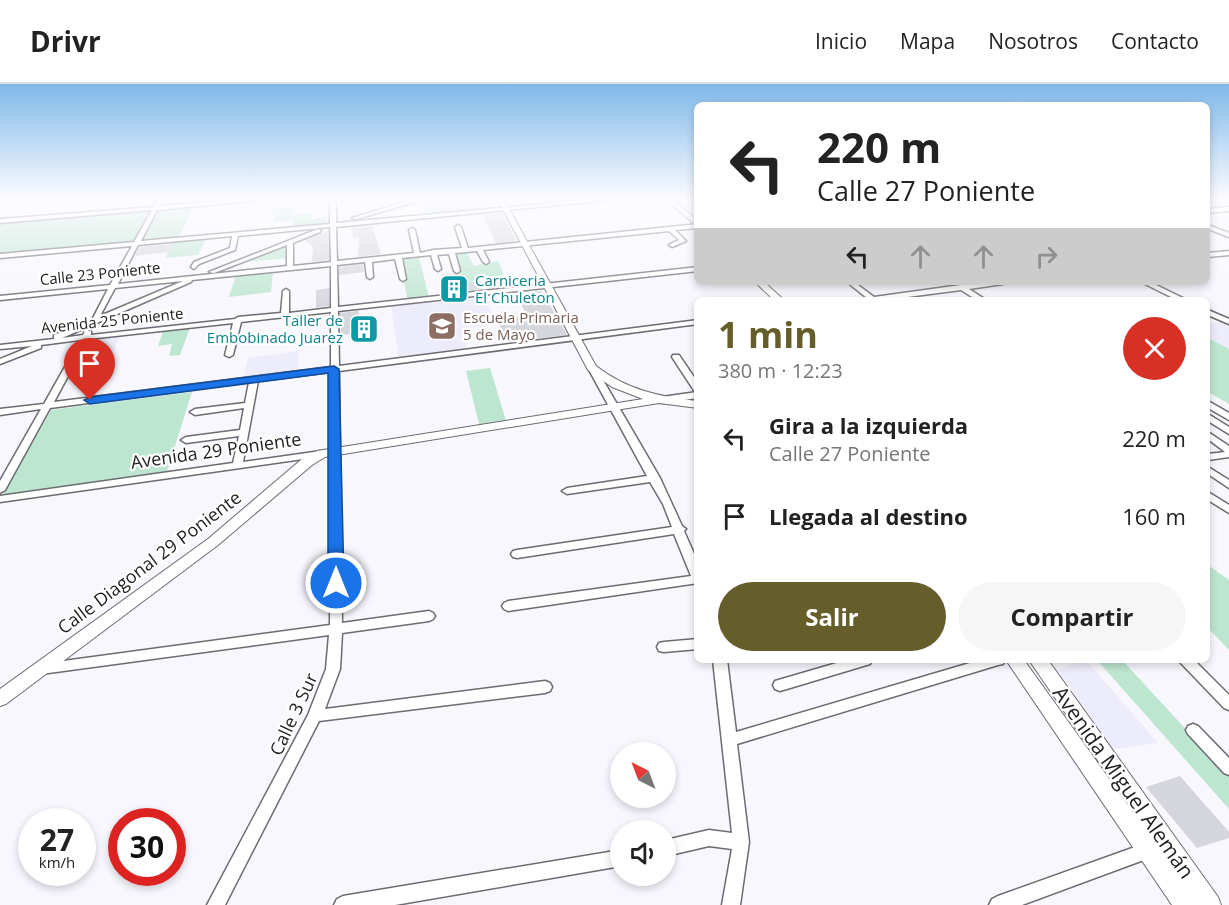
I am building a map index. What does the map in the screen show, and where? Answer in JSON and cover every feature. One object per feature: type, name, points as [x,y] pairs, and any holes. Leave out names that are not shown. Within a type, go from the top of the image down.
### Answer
[{"type":"main road","points":[[521,236],[592,368],[612,384],[657,400],[694,405]]},
{"type":"main road","points":[[762,285],[776,297]]},
{"type":"main road","name":"Avenida 29 Poniente","points":[[328,452],[657,400]]},
{"type":"main road","name":"Calle Diagonal 29 Poniente","points":[[0,699],[213,542],[307,462],[328,452]]},
{"type":"main road","name":"Avenida Miguel Alemán","points":[[1018,663],[1185,905]]},
{"type":"main road","name":"Avenida Miguel Alemán","points":[[1040,663],[1210,905]]},
{"type":"street","points":[[0,490],[115,285],[138,236]]},
{"type":"street","points":[[0,256],[220,236]]},
{"type":"street","points":[[194,267],[196,263],[233,249],[235,236]]},
{"type":"street","points":[[0,362],[200,276],[302,236]]},
{"type":"street","name":"Calle 3 Sur","points":[[216,905],[315,716],[333,669],[336,627],[328,452],[334,369],[335,262],[333,236]]},
{"type":"street","points":[[413,236],[417,254]]},
{"type":"street","points":[[461,236],[465,249]]},
{"type":"street","name":"Calle 23 Poniente","points":[[0,298],[594,236]]},
{"type":"street","points":[[672,245],[683,241],[678,236]]},
{"type":"street","points":[[290,241],[290,267]]},
{"type":"street","points":[[479,248],[486,262]]},
{"type":"street","points":[[451,250],[457,271]]},
{"type":"street","points":[[433,252],[438,269]]},
{"type":"street","points":[[1210,255],[1229,253]]},
{"type":"street","points":[[398,256],[403,279]]},
{"type":"street","points":[[368,259],[370,277]]},
{"type":"street","name":"Avenida 25 Poniente","points":[[0,347],[694,269]]},
{"type":"street","points":[[854,285],[870,297]]},
{"type":"street","points":[[958,285],[977,297]]},
{"type":"street","points":[[889,297],[982,285]]},
{"type":"street","points":[[1150,285],[1176,297]]},
{"type":"street","points":[[285,314],[286,291]]},
{"type":"street","points":[[914,294],[918,297]]},
{"type":"street","points":[[1210,313],[1229,322]]},
{"type":"street","points":[[1210,319],[1229,316]]},
{"type":"street","points":[[229,356],[238,319]]},
{"type":"street","points":[[0,412],[694,323]]},
{"type":"street","points":[[676,357],[694,386]]},
{"type":"street","points":[[592,368],[655,478],[694,563]]},
{"type":"street","points":[[238,464],[254,379]]},
{"type":"street","points":[[657,400],[694,394]]},
{"type":"street","points":[[195,412],[250,405]]},
{"type":"street","points":[[1210,405],[1229,417]]},
{"type":"street","points":[[1210,418],[1229,431]]},
{"type":"street","points":[[186,440],[245,432]]},
{"type":"street","points":[[1210,437],[1229,452]]},
{"type":"street","name":"Avenida 29 Poniente","points":[[0,499],[328,452]]},
{"type":"street","points":[[1210,457],[1229,452]]},
{"type":"street","points":[[1210,471],[1229,485]]},
{"type":"street","points":[[567,491],[655,478]]},
{"type":"street","points":[[1210,496],[1229,510]]},
{"type":"street","points":[[517,554],[680,530]]},
{"type":"street","points":[[508,606],[694,579]]},
{"type":"street","points":[[41,669],[429,616]]},
{"type":"street","points":[[664,647],[694,644]]},
{"type":"street","points":[[720,663],[741,842],[732,905]]},
{"type":"street","points":[[780,685],[855,663]]},
{"type":"street","points":[[729,740],[988,663]]},
{"type":"street","points":[[1188,663],[1229,704]]},
{"type":"street","points":[[315,716],[545,687]]},
{"type":"street","points":[[1193,730],[1229,768]]},
{"type":"street","points":[[676,846],[709,838],[741,842]]},
{"type":"street","points":[[998,905],[1149,850]]},
{"type":"street","points":[[343,905],[610,860]]},
{"type":"shaded area","name":"Escuela Primaria 5 de Mayo","points":[[484,292],[496,325],[461,329],[468,351],[399,360],[391,303]]},
{"type":"shaded area","points":[[1222,321],[1229,325],[1229,349],[1210,339],[1210,324]]},
{"type":"shaded area","points":[[122,333],[111,356],[72,362],[86,337]]},
{"type":"shaded area","points":[[299,351],[298,373],[243,380],[248,358]]},
{"type":"shaded area","points":[[1078,663],[1089,663],[1158,743],[1113,749],[1058,670]]},
{"type":"green space","points":[[0,236],[138,236],[134,244],[0,256]]},
{"type":"green space","points":[[141,236],[180,236],[179,238],[138,242]]},
{"type":"green space","points":[[207,237],[198,255],[165,258],[175,240]]},
{"type":"green space","points":[[290,241],[290,258],[246,262],[217,275],[200,276]]},
{"type":"green space","points":[[466,251],[474,266],[498,261],[504,275],[462,283],[452,253]]},
{"type":"green space","points":[[419,257],[429,298],[408,301],[399,259]]},
{"type":"green space","points":[[273,272],[271,292],[229,297],[236,275]]},
{"type":"green space","points":[[191,325],[180,355],[169,356],[172,344],[158,346],[164,328]]},
{"type":"green space","points":[[1210,339],[1229,349],[1229,404],[1210,393]]},
{"type":"green space","points":[[490,368],[507,424],[480,428],[466,371]]},
{"type":"green space","points":[[192,392],[166,475],[0,499],[51,410]]},
{"type":"green space","points":[[1210,566],[1229,580],[1229,650],[1210,630]]},
{"type":"green space","points":[[1100,663],[1125,663],[1229,776],[1229,809]]},
{"type":"building","points":[[314,236],[328,236],[329,260],[312,262],[313,247],[305,240]]},
{"type":"building","points":[[353,236],[375,236],[381,254],[358,257],[359,237]]},
{"type":"building","points":[[493,236],[514,236],[516,241],[496,243]]},
{"type":"building","points":[[173,244],[168,252],[135,256],[139,247]]},
{"type":"building","points":[[363,264],[364,272],[339,275],[339,267]]},
{"type":"building","name":"Carniceria El Chuleton","points":[[454,273],[458,275],[462,283],[479,281],[482,289],[446,293],[441,275]]},
{"type":"building","points":[[329,288],[329,306],[316,308],[316,290]]},
{"type":"building","points":[[542,291],[567,335],[506,342],[498,320],[527,315],[515,294]]},
{"type":"building","points":[[358,311],[362,334],[341,335],[340,313]]},
{"type":"building","points":[[1180,776],[1229,832],[1229,838],[1197,848],[1146,787]]},
{"type":"place","name":"Carniceria El Chuleton","points":[[454,289]]},
{"type":"place","name":"Escuela Primaria 5 de Mayo","points":[[442,326]]},
{"type":"place","name":"Taller de Embobinado Juarez","points":[[364,329]]},
{"type":"route","points":[[90,400],[334,369],[336,583]]}]
